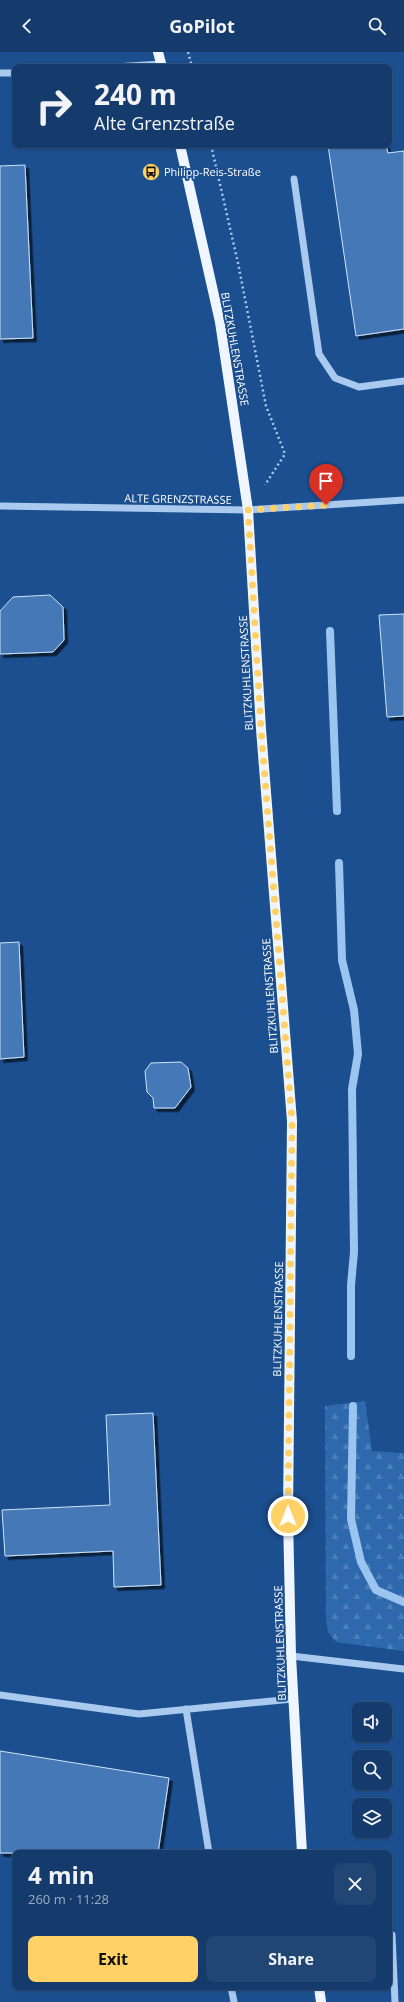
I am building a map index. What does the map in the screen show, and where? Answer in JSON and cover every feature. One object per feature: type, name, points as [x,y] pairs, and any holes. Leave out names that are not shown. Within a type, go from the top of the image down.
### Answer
[{"type":"main road","points":[[158,52],[161,64]]},
{"type":"main road","name":"BLITZKUHLENSTRASSE","points":[[181,148],[220,322],[248,510],[261,729],[292,1121],[288,1484],[291,1656],[302,1850]]},
{"type":"main road","points":[[319,1990],[321,2002]]},
{"type":"street","points":[[0,73],[12,72]]},
{"type":"street","points":[[294,178],[319,354],[335,378],[358,387],[404,381]]},
{"type":"street","name":"ALTE GRENZSTRASSE","points":[[0,506],[248,510],[404,500]]},
{"type":"street","points":[[291,1656],[404,1669]]},
{"type":"street","points":[[0,1695],[139,1714],[293,1699]]},
{"type":"street","points":[[186,1709],[209,1850]]},
{"type":"street","points":[[392,1935],[395,2002]]},
{"type":"street","points":[[232,1990],[234,2002]]},
{"type":"path","points":[[188,52],[191,64]]},
{"type":"path","points":[[212,148],[238,263],[266,406],[285,454],[248,510]]},
{"type":"green space","points":[[365,1401],[372,1451],[404,1453],[404,1651],[336,1642],[328,1632],[326,1619],[325,1406]]},
{"type":"building","points":[[328,148],[387,148],[388,153],[404,151],[404,329],[356,336]]},
{"type":"building","points":[[25,165],[33,338],[0,339],[0,166]]},
{"type":"building","points":[[50,595],[63,607],[64,640],[53,652],[0,654],[0,611],[13,597]]},
{"type":"building","points":[[404,614],[404,716],[387,717],[379,615]]},
{"type":"building","points":[[19,942],[24,1057],[0,1059],[0,943]]},
{"type":"building","points":[[181,1062],[188,1068],[191,1087],[175,1108],[154,1108],[153,1098],[147,1092],[145,1071],[151,1063]]},
{"type":"building","points":[[153,1413],[161,1585],[114,1587],[113,1551],[5,1556],[2,1510],[110,1505],[106,1415]]},
{"type":"building","points":[[0,1751],[169,1778],[158,1850],[12,1850],[12,1853],[0,1853]]},
{"type":"waterway","points":[[330,631],[337,811]]},
{"type":"waterway","points":[[339,863],[342,960],[354,1010],[358,1054],[352,1089],[354,1252],[351,1285],[351,1356]]},
{"type":"waterway","points":[[353,1406],[351,1519],[361,1562],[376,1590],[404,1602]]},
{"type":"place","name":"Philipp-Reis-Straße","points":[[151,172]]},
{"type":"route","points":[[288,1516],[288,1381],[291,1286],[292,1121],[261,729],[248,510],[326,505]]}]
